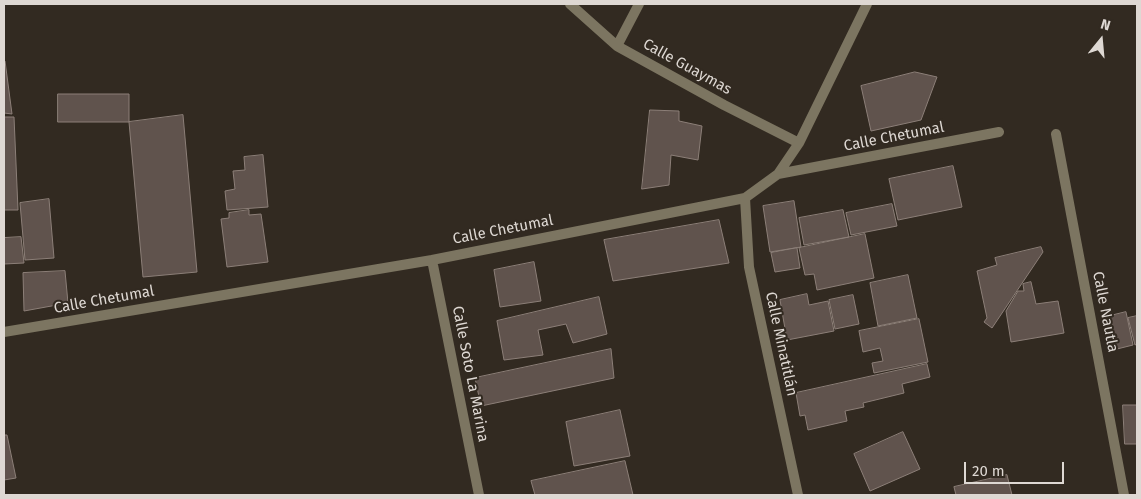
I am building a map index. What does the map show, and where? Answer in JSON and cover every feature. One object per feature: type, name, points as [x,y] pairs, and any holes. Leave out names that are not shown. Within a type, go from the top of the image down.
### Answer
[{"type":"street","name":"Calle Guaymas","points":[[570,4],[617,46],[724,105],[799,143]]},
{"type":"street","points":[[617,46],[639,4]]},
{"type":"street","points":[[778,174],[799,143],[867,4]]},
{"type":"street","name":"Calle Chetumal","points":[[4,332],[432,260],[745,198],[778,174],[999,132]]},
{"type":"street","name":"Calle Nautla","points":[[1056,134],[1124,495]]},
{"type":"street","name":"Calle Minatitlán","points":[[745,198],[749,266],[798,495]]},
{"type":"street","name":"Calle Soto La Marina","points":[[432,260],[479,495]]},
{"type":"building","points":[[5,61],[12,114],[4,113]]},
{"type":"building","points":[[915,72],[937,77],[921,120],[871,131],[861,86]]},
{"type":"building","points":[[58,94],[129,94],[129,122],[58,122]]},
{"type":"building","points":[[650,110],[679,111],[679,121],[702,126],[698,160],[671,155],[669,185],[642,189]]},
{"type":"building","points":[[183,115],[197,272],[143,277],[129,122]]},
{"type":"building","points":[[4,117],[14,117],[18,210],[4,210]]},
{"type":"building","points":[[263,155],[268,207],[227,210],[225,191],[235,189],[233,171],[245,170],[244,157]]},
{"type":"building","points":[[953,166],[962,207],[898,220],[889,179]]},
{"type":"building","points":[[49,199],[54,258],[25,260],[20,203]]},
{"type":"building","points":[[794,201],[801,247],[770,252],[763,206]]},
{"type":"building","points":[[892,204],[897,226],[851,235],[846,213]]},
{"type":"building","points":[[249,210],[249,215],[261,214],[268,262],[227,267],[221,219],[229,218],[229,213]]},
{"type":"building","points":[[843,210],[849,237],[804,245],[799,218]]},
{"type":"building","points":[[719,220],[729,263],[613,281],[604,240]]},
{"type":"building","points":[[865,234],[874,278],[817,290],[814,274],[805,275],[799,248]]},
{"type":"building","points":[[21,237],[24,263],[4,264],[4,238]]},
{"type":"building","points":[[1041,247],[1043,252],[992,328],[984,322],[987,318],[977,271],[997,265],[995,258]]},
{"type":"building","points":[[797,248],[800,268],[775,272],[771,253]]},
{"type":"building","points":[[534,262],[541,301],[500,307],[494,270]]},
{"type":"building","points":[[65,271],[68,303],[24,311],[23,273]]},
{"type":"building","points":[[908,275],[917,318],[878,326],[870,283]]},
{"type":"building","points":[[1031,282],[1036,304],[1058,301],[1064,333],[1011,342],[1006,311],[1018,291],[1024,291],[1023,284]]},
{"type":"building","points":[[807,294],[809,305],[828,301],[834,331],[787,340],[780,300]]},
{"type":"building","points":[[853,295],[859,324],[835,329],[829,300]]},
{"type":"building","points":[[599,297],[607,334],[573,343],[566,324],[538,330],[543,355],[504,360],[497,321]]},
{"type":"building","points":[[1126,312],[1133,345],[1117,349],[1110,316]]},
{"type":"building","points":[[1137,316],[1137,344],[1135,345],[1128,318]]},
{"type":"building","points":[[919,319],[928,362],[874,373],[872,363],[883,361],[880,348],[863,352],[859,331]]},
{"type":"building","points":[[611,349],[614,378],[481,406],[475,378]]},
{"type":"building","points":[[927,364],[930,377],[902,384],[904,393],[863,403],[864,407],[845,411],[847,421],[808,430],[805,415],[800,416],[796,393]]},
{"type":"building","points":[[1123,405],[1137,405],[1137,444],[1125,444]]},
{"type":"building","points":[[620,410],[630,456],[574,466],[566,422]]},
{"type":"building","points":[[903,432],[920,469],[870,491],[854,454]]},
{"type":"building","points":[[4,435],[7,435],[16,478],[4,480]]},
{"type":"building","points":[[625,461],[633,495],[535,495],[531,481]]},
{"type":"building","points":[[1007,475],[1012,495],[956,495],[954,487]]}]
